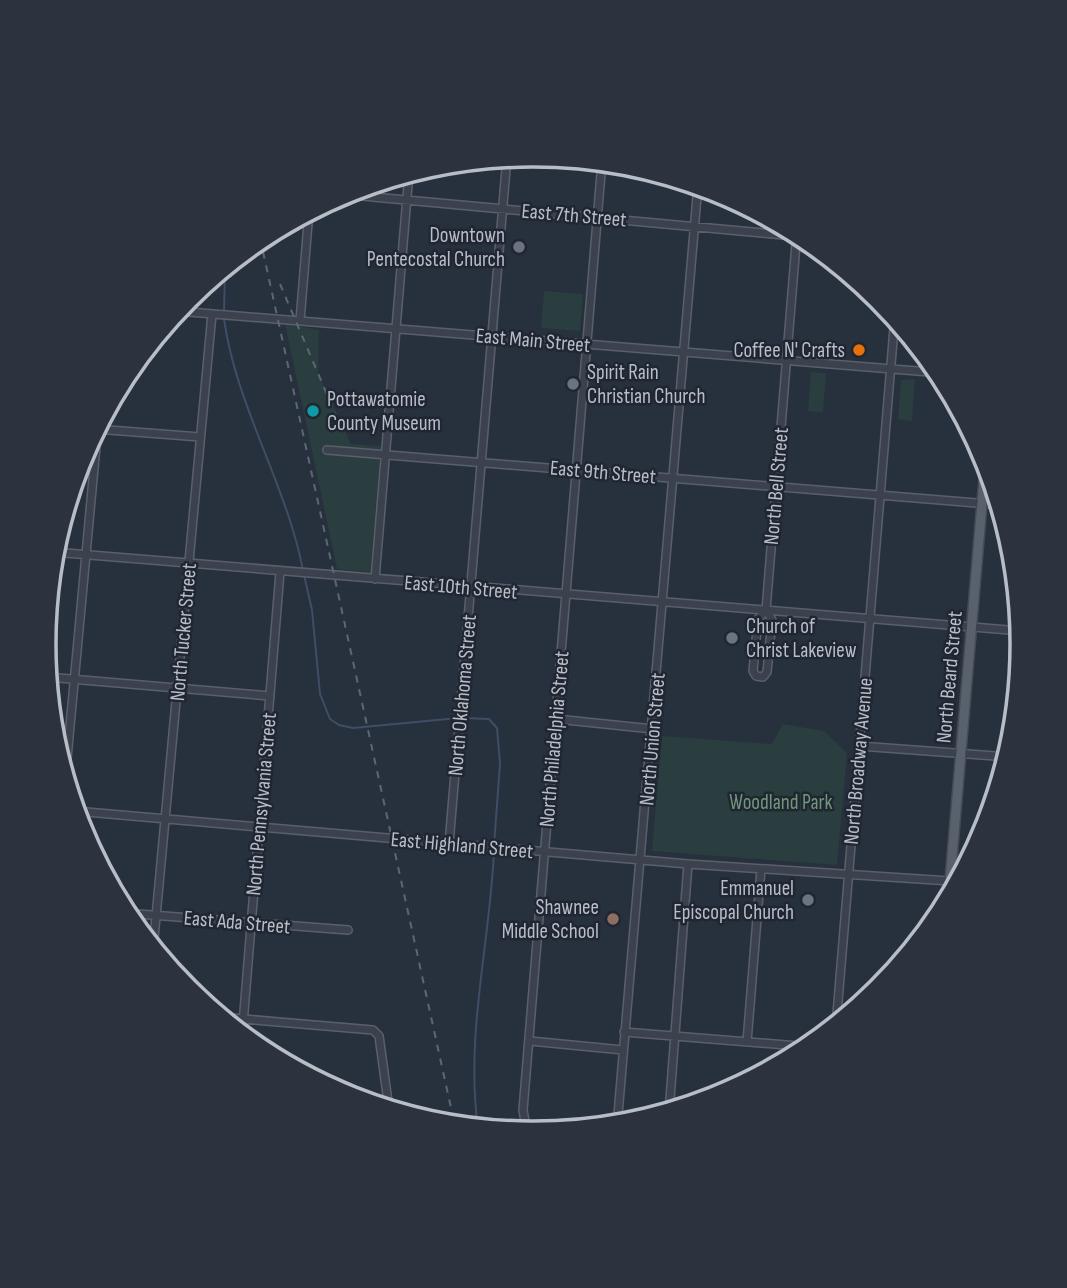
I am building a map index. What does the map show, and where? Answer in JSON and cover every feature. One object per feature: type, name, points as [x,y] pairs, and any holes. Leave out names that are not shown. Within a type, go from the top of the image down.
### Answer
[{"type":"main road","name":"North Beard Street","points":[[956,867],[961,753],[983,483]]},
{"type":"street","name":"North Oklahoma Street","points":[[449,844],[506,168]]},
{"type":"street","name":"North Philadelphia Street","points":[[525,1121],[523,1110],[601,172]]},
{"type":"street","points":[[375,579],[408,184]]},
{"type":"street","name":"North Union Street","points":[[618,1113],[697,196]]},
{"type":"street","name":"East 7th Street","points":[[367,197],[776,232]]},
{"type":"street","points":[[300,321],[308,223]]},
{"type":"street","name":"North Bell Street","points":[[766,610],[758,619],[753,671],[756,676],[763,677],[767,672],[772,620],[766,610],[796,245]]},
{"type":"street","name":"East Main Street","points":[[190,312],[926,372]]},
{"type":"street","name":"North Tucker Street","points":[[155,935],[213,314]]},
{"type":"street","name":"North Broadway Avenue","points":[[837,1012],[894,330]]},
{"type":"street","points":[[108,428],[200,438]]},
{"type":"street","name":"East 9th Street","points":[[327,450],[990,504]]},
{"type":"street","points":[[68,749],[94,456]]},
{"type":"street","name":"East 10th Street","points":[[65,553],[1011,630]]},
{"type":"street","name":"North Pennsylvania Street","points":[[244,1023],[280,572]]},
{"type":"street","points":[[57,678],[270,696]]},
{"type":"street","points":[[556,719],[653,729]]},
{"type":"street","points":[[859,746],[998,756]]},
{"type":"street","name":"East Highland Street","points":[[87,812],[688,864],[948,881]]},
{"type":"street","points":[[670,1101],[688,864]]},
{"type":"street","points":[[747,1042],[761,869]]},
{"type":"street","name":"East Ada Street","points":[[140,914],[348,930]]},
{"type":"street","points":[[239,1019],[373,1030],[379,1036],[387,1098]]},
{"type":"street","points":[[624,1032],[793,1045]]},
{"type":"street","points":[[530,1041],[623,1050]]},
{"type":"green space","points":[[544,291],[583,294],[580,331],[541,328]]},
{"type":"green space","points":[[285,324],[319,330],[318,373],[351,444],[381,446],[370,572],[337,569]]},
{"type":"green space","points":[[811,372],[826,373],[823,413],[808,411]]},
{"type":"green space","points":[[915,379],[912,421],[898,419],[901,380]]},
{"type":"green space","name":"Woodland Park","points":[[783,724],[824,731],[847,753],[837,865],[652,851],[662,736],[772,744]]},
{"type":"waterway","points":[[224,313],[225,280]]},
{"type":"waterway","points":[[224,319],[239,383],[285,506],[303,570]]},
{"type":"waterway","points":[[304,575],[312,610],[320,694],[330,719],[339,725],[353,728],[458,718]]},
{"type":"waterway","points":[[464,718],[489,719],[497,728],[500,764],[494,845]]},
{"type":"waterway","points":[[477,1118],[474,1058],[476,1024],[494,851]]},
{"type":"railway","points":[[263,251],[452,1114]]},
{"type":"railway","points":[[280,284],[340,425]]},
{"type":"place","name":"Downtown Pentecostal Church","points":[[519,247]]},
{"type":"place","name":"Coffee N' Crafts","points":[[859,350]]},
{"type":"place","name":"Spirit Rain Christian Church","points":[[573,384]]},
{"type":"place","name":"Pottawatomie County Museum","points":[[313,411]]},
{"type":"place","name":"Church of Christ Lakeview","points":[[732,638]]},
{"type":"place","name":"Emmanuel Episcopal Church","points":[[808,900]]},
{"type":"place","name":"Shawnee Middle School","points":[[613,919]]}]
